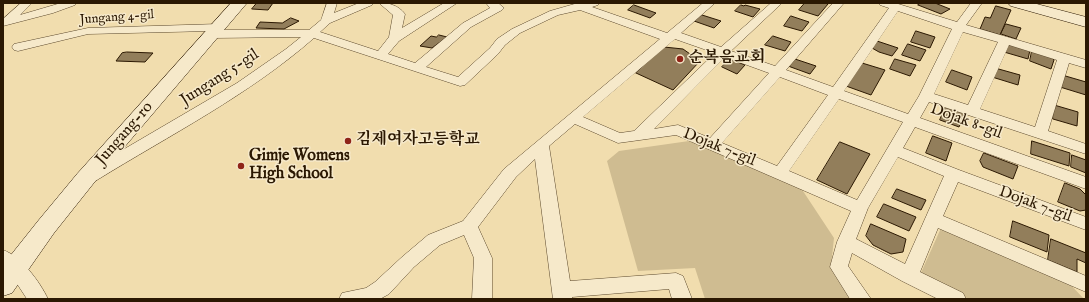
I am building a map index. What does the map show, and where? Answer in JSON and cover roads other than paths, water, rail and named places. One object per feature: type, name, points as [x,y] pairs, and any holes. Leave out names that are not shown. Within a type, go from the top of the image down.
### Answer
[{"type":"street","points":[[4,23],[27,3]]},
{"type":"street","points":[[4,23],[49,12],[71,3]]},
{"type":"street","name":"Jungang-ro","points":[[3,285],[9,263],[46,228],[85,180],[239,3]]},
{"type":"street","points":[[326,21],[332,3]]},
{"type":"street","name":"Jungang 5-gil","points":[[85,180],[242,86],[290,52],[326,21],[368,3]]},
{"type":"street","points":[[384,3],[399,14],[395,38]]},
{"type":"street","points":[[381,55],[395,38],[452,3]]},
{"type":"street","points":[[575,4],[594,3]]},
{"type":"street","points":[[349,299],[370,295],[382,288],[408,262],[434,240],[469,226],[510,173],[541,145],[710,3]]},
{"type":"street","points":[[639,135],[723,52],[777,3]]},
{"type":"street","points":[[713,144],[839,3]]},
{"type":"street","points":[[861,299],[840,267],[846,242],[860,208],[895,150],[910,120],[926,96],[959,28],[977,3]]},
{"type":"street","points":[[1016,3],[1086,22]]},
{"type":"street","name":"Jungang 4-gil","points":[[18,47],[88,31],[215,30],[311,33],[460,82],[494,51],[501,42],[516,31],[575,4]]},
{"type":"street","name":"Dojak 8-gil","points":[[575,4],[778,71],[836,94],[1086,183]]},
{"type":"street","points":[[417,68],[494,5]]},
{"type":"street","points":[[780,173],[836,94],[890,5],[959,28],[1086,64]]},
{"type":"street","points":[[973,110],[1004,40]]},
{"type":"street","points":[[1040,133],[1064,58]]},
{"type":"street","points":[[926,96],[973,110],[1086,149]]},
{"type":"street","name":"Dojak 7-gil","points":[[574,118],[618,138],[678,130],[860,208]]},
{"type":"street","points":[[541,145],[562,295],[676,281],[682,299]]},
{"type":"street","name":"Dojak 7-gil","points":[[895,150],[953,174],[1086,224]]},
{"type":"street","points":[[909,276],[953,174]]},
{"type":"street","points":[[933,219],[1086,284]]},
{"type":"street","points":[[469,226],[483,258],[482,299]]},
{"type":"street","points":[[846,242],[909,276],[956,299]]},
{"type":"street","points":[[9,263],[38,299]]},
{"type":"place","name":"순복음교회","points":[[680,59]]},
{"type":"place","name":"김제여자고등학교","points":[[348,141]]},
{"type":"place","name":"Gimje Womens High School","points":[[241,166]]}]
